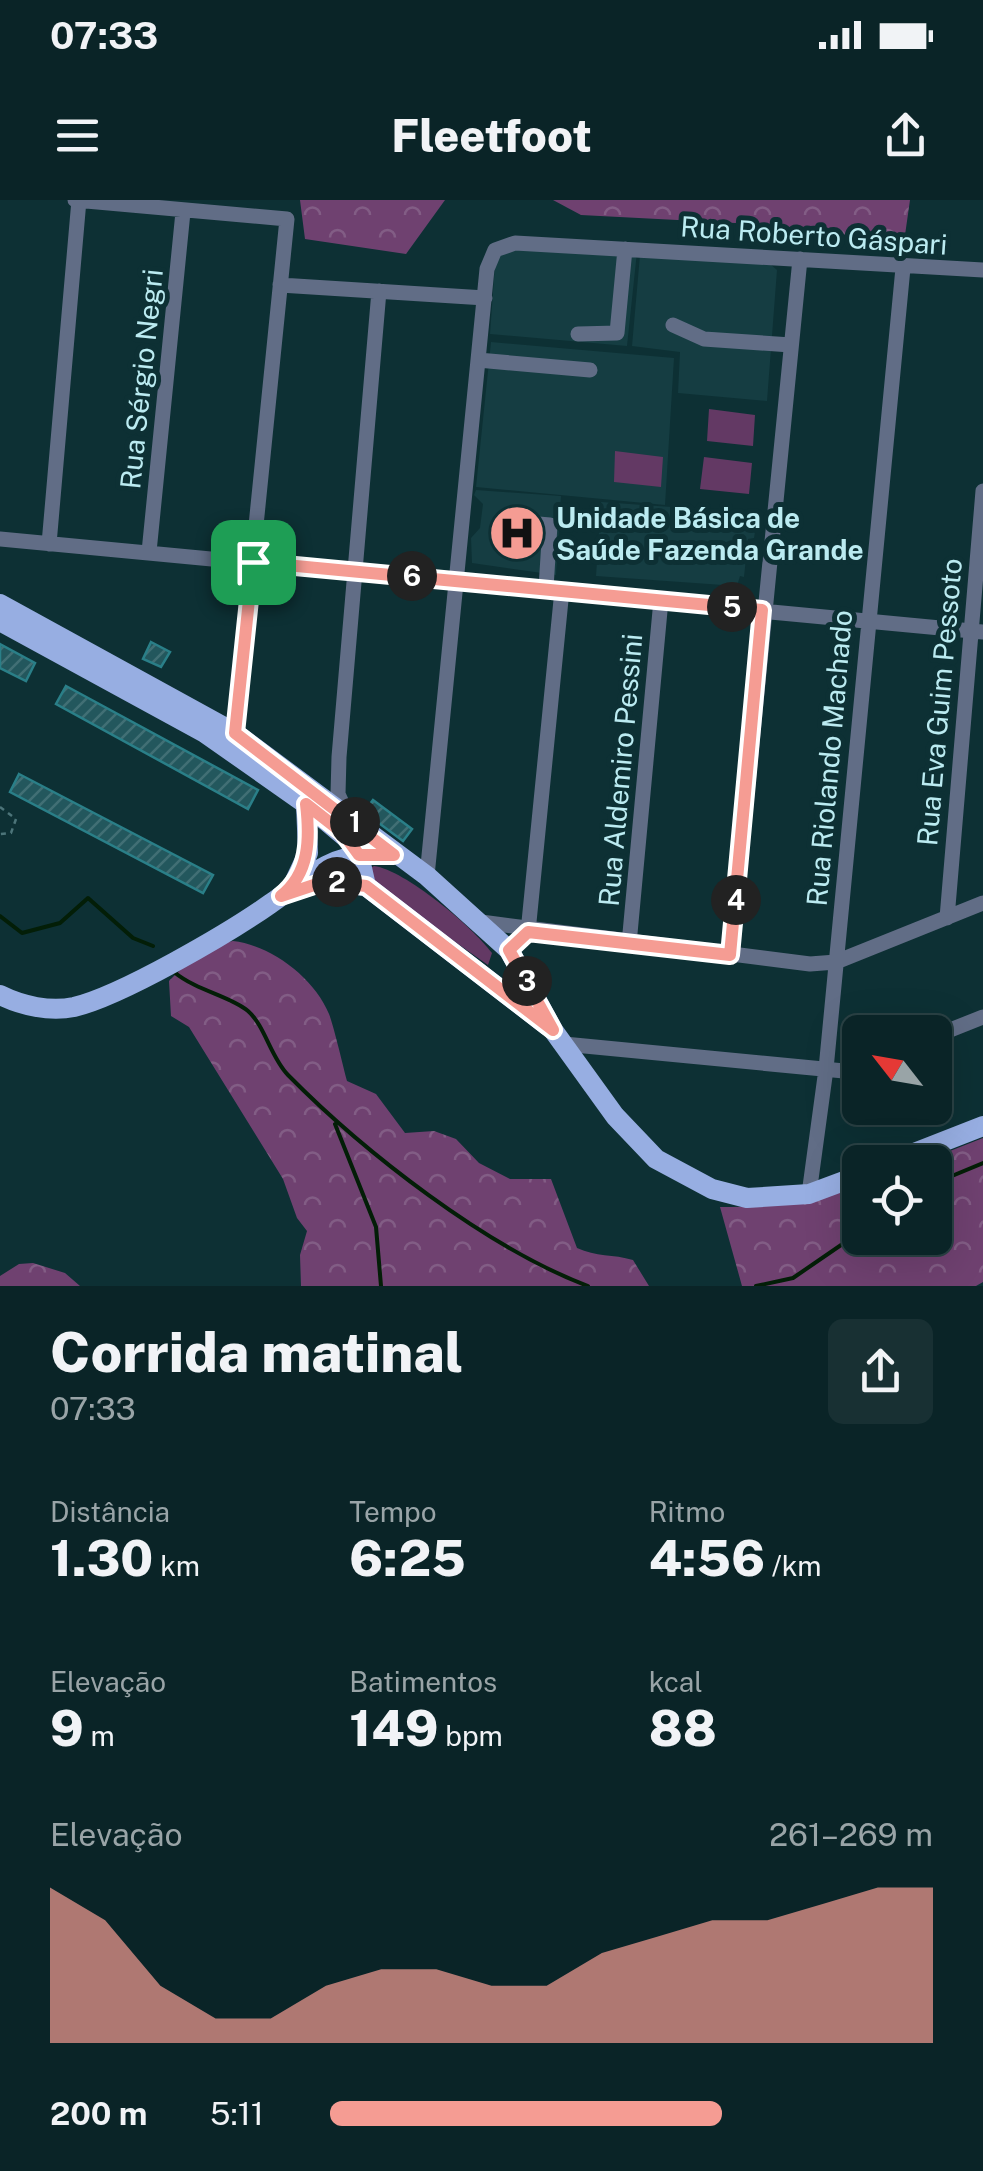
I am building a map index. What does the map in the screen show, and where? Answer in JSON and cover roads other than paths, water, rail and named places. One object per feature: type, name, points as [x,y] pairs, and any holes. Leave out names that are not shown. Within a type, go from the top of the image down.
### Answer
[{"type":"main road","points":[[0,604],[235,733],[310,798],[343,833],[359,855],[366,886]]},
{"type":"main road","points":[[0,621],[348,816],[426,876],[509,950],[558,1037],[636,1140],[682,1175],[712,1190],[748,1198],[809,1194],[842,1182]]},
{"type":"main road","points":[[287,891],[308,853],[310,798]]},
{"type":"main road","points":[[0,995],[47,1008],[72,1007],[112,994],[287,891],[315,869],[359,855],[394,855]]},
{"type":"main road","points":[[287,891],[326,881],[366,886],[558,1037]]},
{"type":"main road","points":[[465,962],[492,971],[509,950]]},
{"type":"main road","points":[[934,1145],[983,1126]]},
{"type":"street","points":[[49,544],[77,200],[287,219],[235,733]]},
{"type":"street","name":"Rua Sérgio Negri","points":[[150,552],[183,212]]},
{"type":"street","name":"Rua Roberto Gáspari","points":[[426,876],[490,258],[504,245],[983,270]]},
{"type":"street","points":[[578,334],[618,333],[625,249]]},
{"type":"street","points":[[730,955],[800,259]]},
{"type":"street","name":"Rua Riolando Machado","points":[[809,1194],[826,1070],[866,620],[903,268]]},
{"type":"street","points":[[280,285],[484,298]]},
{"type":"street","points":[[348,816],[338,794],[339,757],[379,291]]},
{"type":"street","points":[[672,325],[704,339],[791,345]]},
{"type":"street","points":[[478,360],[590,370]]},
{"type":"street","name":"Rua Eva Guim Pessoto","points":[[947,918],[976,631],[983,491]]},
{"type":"street","points":[[509,950],[528,932],[554,589],[550,525],[526,523]]},
{"type":"street","points":[[0,539],[976,631]]},
{"type":"street","name":"Rua Aldemiro Pessini","points":[[629,944],[660,600]]},
{"type":"street","points":[[310,798],[339,757]]},
{"type":"street","points":[[479,922],[528,932],[810,964],[836,962],[983,903]]},
{"type":"street","points":[[952,1029],[983,1017]]},
{"type":"street","points":[[558,1037],[826,1070],[842,1069]]},
{"type":"waterway","points":[[0,916],[22,933],[60,923],[88,898],[133,938],[153,946]]},
{"type":"waterway","points":[[174,972],[248,1011],[288,1075],[390,1166],[509,1248],[588,1286]]},
{"type":"waterway","points":[[335,1124],[376,1227],[381,1286]]},
{"type":"waterway","points":[[952,1176],[983,1163]]},
{"type":"waterway","points":[[756,1286],[793,1278],[842,1244]]},
{"type":"place","name":"Unidade Básica de Saúde Fazenda Grande","points":[[517,533]]}]
